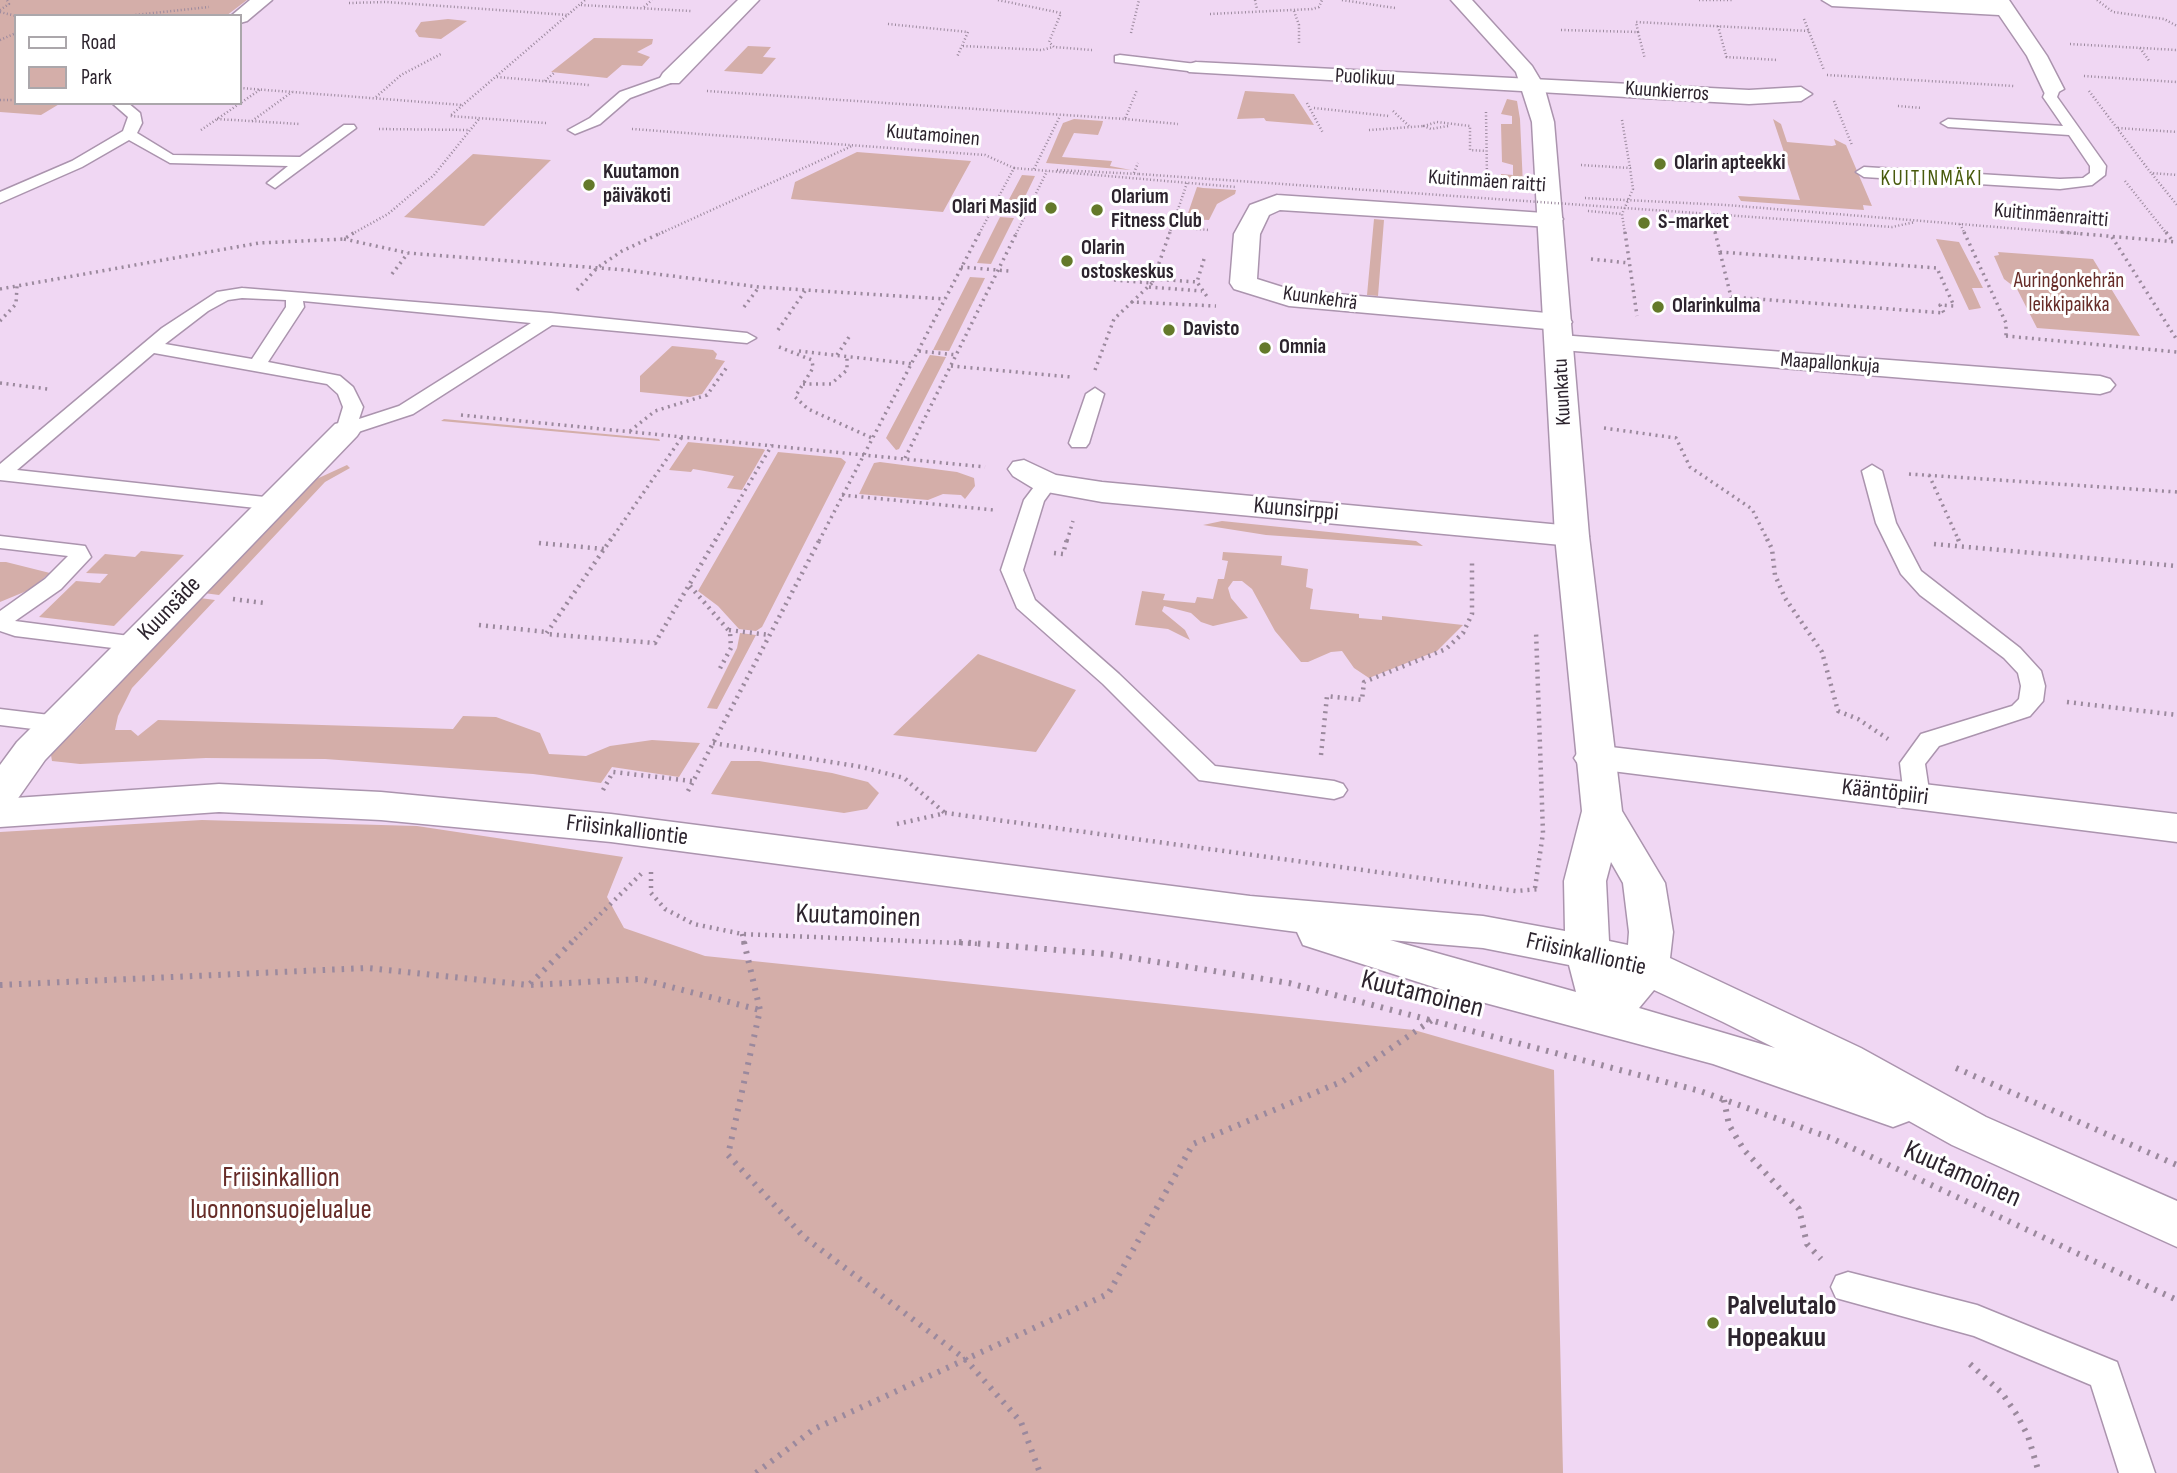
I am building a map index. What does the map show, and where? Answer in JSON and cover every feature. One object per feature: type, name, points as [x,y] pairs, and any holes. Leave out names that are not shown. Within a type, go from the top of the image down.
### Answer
[{"type":"street","points":[[671,78],[749,0]]},
{"type":"street","name":"Kuunkatu","points":[[1461,0],[1507,48],[1534,86],[1542,122],[1572,536],[1594,758],[1602,811],[1644,883],[1651,932],[1647,967]]},
{"type":"street","points":[[1832,0],[2002,4],[2050,81]]},
{"type":"street","name":"Puolikuu","points":[[1196,68],[1358,82],[1534,86]]},
{"type":"street","name":"Kuunkierros","points":[[1534,86],[1730,101],[1801,94]]},
{"type":"street","name":"Kuunkehrä","points":[[1550,219],[1277,202],[1259,210],[1247,234],[1243,283],[1289,298],[1559,333]]},
{"type":"street","name":"Maapallonkuja","points":[[1559,333],[2100,385]]},
{"type":"street","name":"Kuunsäde","points":[[0,794],[32,751],[346,430]]},
{"type":"street","name":"Kuunsirppi","points":[[1036,476],[1102,492],[1572,536]]},
{"type":"street","name":"Kääntöpiiri","points":[[1594,758],[1916,778],[2177,828]]},
{"type":"street","name":"Friisinkalliontie","points":[[0,813],[219,798],[381,806],[611,828],[1250,912],[1483,932],[1587,952],[1647,967],[1844,1061],[1969,1131],[2177,1225]]},
{"type":"street","name":"Kuunkatu","points":[[1602,811],[1585,881],[1587,952],[1606,1016]]},
{"type":"street","name":"Friisinkalliontie","points":[[1250,912],[1474,984],[1606,1016],[1717,1047],[1832,1088],[1969,1131]]},
{"type":"street","points":[[1606,1016],[1647,967]]},
{"type":"lane","points":[[1120,59],[1196,68]]},
{"type":"lane","points":[[580,128],[625,95],[671,78]]},
{"type":"lane","points":[[1864,172],[2060,184],[2087,181],[2097,175],[2098,166],[2050,97],[2050,81]]},
{"type":"lane","points":[[0,198],[77,164],[129,134],[135,123],[135,116],[121,105]]},
{"type":"lane","points":[[1948,123],[2074,131]]},
{"type":"lane","points":[[275,183],[349,128]]},
{"type":"lane","points":[[129,134],[170,159],[304,162]]},
{"type":"lane","points":[[0,474],[150,347],[202,307],[223,296],[267,292],[551,317],[747,338]]},
{"type":"lane","points":[[257,365],[295,307],[294,295]]},
{"type":"lane","points":[[346,430],[406,410],[551,317]]},
{"type":"lane","points":[[150,347],[333,380],[346,391],[353,407],[346,430]]},
{"type":"lane","points":[[1079,443],[1093,386]]},
{"type":"lane","points":[[1872,471],[1886,523],[1912,574],[2012,653],[2029,671],[2033,686],[2031,698],[2021,711],[1930,740],[1916,778]]},
{"type":"lane","points":[[0,474],[274,504]]},
{"type":"lane","points":[[1036,476],[1034,500],[1012,570],[1025,603],[1111,679],[1208,774],[1334,790]]},
{"type":"lane","points":[[0,542],[77,551],[80,557],[53,584],[0,622],[15,629],[137,643]]},
{"type":"lane","points":[[0,717],[58,724]]},
{"type":"lane","points":[[1848,1287],[1977,1321],[2105,1374],[2137,1473]]},
{"type":"path","points":[[0,11],[9,5],[8,0]]},
{"type":"path","points":[[242,88],[462,105],[585,0]]},
{"type":"path","points":[[643,8],[652,0]]},
{"type":"path","points":[[998,0],[1062,13],[1049,42],[1054,47]]},
{"type":"path","points":[[1255,0],[1257,9]]},
{"type":"path","points":[[1210,14],[1319,7],[1322,0]]},
{"type":"path","points":[[1342,0],[1395,8]]},
{"type":"path","points":[[1699,0],[1732,0]]},
{"type":"path","points":[[2097,0],[2113,12],[2164,19],[2177,26]]},
{"type":"path","points":[[349,3],[386,2],[569,15]]},
{"type":"path","points":[[580,5],[701,12]]},
{"type":"path","points":[[143,14],[205,7],[252,8]]},
{"type":"path","points":[[1293,10],[1299,25],[1299,51]]},
{"type":"path","points":[[1803,16],[1826,75],[2177,82]]},
{"type":"path","points":[[1645,59],[1636,22],[1809,30]]},
{"type":"path","points":[[888,24],[968,33],[957,57]]},
{"type":"path","points":[[1718,26],[1728,65]]},
{"type":"path","points":[[1561,30],[1638,32]]},
{"type":"path","points":[[2028,42],[2177,50]]},
{"type":"path","points":[[963,46],[1042,50],[1054,47],[1097,51],[1120,59]]},
{"type":"path","points":[[2139,48],[2150,62]]},
{"type":"path","points":[[376,97],[401,75],[441,54]]},
{"type":"path","points":[[1726,57],[1781,60]]},
{"type":"path","points":[[1812,61],[1821,62]]},
{"type":"path","points":[[544,81],[555,72]]},
{"type":"path","points":[[497,77],[598,86]]},
{"type":"path","points":[[2050,81],[2089,91],[2177,205]]},
{"type":"path","points":[[1495,85],[1495,91],[1486,103],[1487,177],[1510,201],[1517,216]]},
{"type":"path","points":[[646,88],[1030,114]]},
{"type":"path","points":[[242,102],[261,89]]},
{"type":"path","points":[[252,121],[293,91]]},
{"type":"path","points":[[157,152],[180,145],[238,105]]},
{"type":"path","name":"Kuutamoinen","points":[[462,105],[450,116],[580,128],[985,155],[1014,168],[1048,170]]},
{"type":"path","points":[[1310,107],[1389,114],[1386,129]]},
{"type":"path","points":[[1384,110],[1396,111],[1409,127]]},
{"type":"path","points":[[1034,169],[1060,116]]},
{"type":"path","points":[[344,239],[388,214],[434,175],[480,118]]},
{"type":"path","points":[[217,119],[349,128],[469,130]]},
{"type":"path","points":[[1125,119],[1178,124]]},
{"type":"path","points":[[1369,130],[1424,126],[1437,122],[1471,126],[1470,150],[1486,151]]},
{"type":"path","points":[[2118,128],[2177,132]]},
{"type":"path","points":[[597,268],[622,251],[853,145]]},
{"type":"path","points":[[1137,173],[1138,163]]},
{"type":"path","points":[[1576,164],[1630,168],[1633,189],[1622,214],[1638,324]]},
{"type":"path","points":[[688,791],[1014,168]]},
{"type":"path","points":[[905,458],[1048,170],[1068,175],[1272,187]]},
{"type":"path","name":"Kuitinmäen raitti","points":[[1048,170],[1137,173],[1892,227],[1922,221]]},
{"type":"path","points":[[2151,173],[2177,175]]},
{"type":"path","points":[[1093,386],[1114,319],[1152,283],[1187,183]]},
{"type":"path","points":[[1628,200],[1740,205],[1922,221]]},
{"type":"path","points":[[992,210],[1036,213]]},
{"type":"path","points":[[1581,211],[1622,214]]},
{"type":"path","points":[[1711,214],[1720,252],[1731,297],[1944,313],[1940,305],[1954,306],[1937,268],[1720,252]]},
{"type":"path","points":[[1135,221],[1212,231]]},
{"type":"path","name":"Kuitinmäenraitti","points":[[1922,221],[2177,242]]},
{"type":"path","points":[[1960,224],[2006,323],[2005,365],[2011,378]]},
{"type":"path","points":[[2112,236],[2177,340]]},
{"type":"path","points":[[0,289],[259,243],[344,239],[408,253],[597,268],[806,290],[945,299]]},
{"type":"path","points":[[1584,259],[1629,263]]},
{"type":"path","points":[[961,267],[1009,271]]},
{"type":"path","points":[[1114,280],[1202,291]]},
{"type":"path","points":[[1152,283],[1197,282]]},
{"type":"path","points":[[0,321],[16,304],[17,286]]},
{"type":"path","points":[[769,344],[806,290]]},
{"type":"path","points":[[1132,302],[1216,307]]},
{"type":"path","points":[[837,355],[851,334]]},
{"type":"path","points":[[2006,336],[2177,352]]},
{"type":"path","points":[[630,432],[655,411],[707,395],[747,338],[795,351],[913,363]]},
{"type":"path","points":[[795,351],[812,360],[813,368],[795,397],[808,409],[872,438]]},
{"type":"path","points":[[919,351],[957,355]]},
{"type":"path","points":[[803,384],[831,384],[847,370],[847,356]]},
{"type":"path","points":[[951,366],[1078,378]]},
{"type":"path","points":[[406,410],[905,458],[1036,476]]},
{"type":"path","points":[[1600,428],[1676,438],[1690,467],[1752,509],[1772,550],[1775,575],[1785,598],[1822,652],[1838,711],[1858,719],[1916,778]]},
{"type":"path","points":[[547,632],[682,437]]},
{"type":"path","points":[[478,625],[655,643],[772,445]]},
{"type":"path","points":[[1872,471],[2177,492]]},
{"type":"path","points":[[1929,475],[1960,544]]},
{"type":"path","points":[[842,495],[1030,513]]},
{"type":"path","points":[[1069,538],[1072,526]]},
{"type":"path","points":[[539,543],[604,550]]},
{"type":"path","points":[[1899,545],[1960,544],[2177,566]]},
{"type":"path","points":[[1324,736],[1327,696],[1362,700],[1364,682],[1446,649],[1463,633],[1472,614],[1472,551]]},
{"type":"path","points":[[690,586],[729,630],[731,648],[718,672]]},
{"type":"path","points":[[222,598],[264,603]]},
{"type":"path","points":[[729,630],[769,635]]},
{"type":"path","points":[[2031,698],[2177,715]]},
{"type":"path","points":[[713,743],[862,767],[904,778],[946,813]]},
{"type":"path","points":[[601,793],[613,772],[693,781]]},
{"type":"path","name":"Kuutamoinen","points":[[529,985],[651,864],[651,893],[665,909],[694,924],[742,933],[955,942],[1107,954],[1289,983],[1700,1091],[1831,1138],[2177,1300]]},
{"type":"path","points":[[742,933],[760,1010],[728,1154],[803,1236],[965,1359],[1021,1422],[1040,1473]]},
{"type":"path","points":[[0,985],[367,968],[529,985],[640,979],[760,1010]]},
{"type":"path","points":[[756,1473],[814,1429],[1108,1294],[1193,1144],[1343,1081],[1433,1020]]},
{"type":"green space","points":[[0,0],[247,0],[229,14],[14,14],[14,105],[58,105],[41,115],[0,112]]},
{"type":"green space","points":[[448,19],[467,21],[441,39],[419,37],[415,31],[421,22]]},
{"type":"green space","points":[[594,38],[653,39],[652,44],[637,52],[650,57],[642,66],[622,65],[607,78],[551,72]]},
{"type":"green space","points":[[748,46],[771,47],[763,57],[776,58],[762,74],[724,71]]},
{"type":"green space","points":[[1245,91],[1294,94],[1314,125],[1266,121],[1264,118],[1237,119]]},
{"type":"green space","points":[[1507,99],[1517,101],[1520,119],[1523,186],[1517,190],[1505,186],[1501,180],[1501,174],[1513,175],[1513,165],[1502,162],[1501,124],[1512,124],[1512,116],[1501,114]]},
{"type":"green space","points":[[1074,119],[1103,121],[1098,135],[1074,133],[1062,157],[1112,161],[1110,166],[1131,170],[1046,163],[1063,123]]},
{"type":"green space","points":[[1773,119],[1781,124],[1787,142],[1832,146],[1836,145],[1834,139],[1846,145],[1872,206],[1863,205],[1864,210],[1741,201],[1738,196],[1800,200]]},
{"type":"green space","points":[[857,152],[971,161],[943,212],[791,199],[795,182]]},
{"type":"green space","points":[[473,154],[551,160],[484,226],[404,217]]},
{"type":"green space","points":[[1022,175],[1035,176],[1020,207],[1006,205]]},
{"type":"green space","points":[[1197,187],[1236,190],[1235,194],[1217,204],[1209,220],[1186,219]]},
{"type":"green space","points":[[1000,217],[1014,218],[991,264],[977,263]]},
{"type":"green space","points":[[1374,219],[1384,220],[1378,296],[1367,295]]},
{"type":"green space","points":[[1936,239],[1959,242],[1983,288],[1972,288],[1981,308],[1969,310]]},
{"type":"green space","name":"Auringonkehrän leikkipaikka","points":[[1998,252],[2093,259],[2140,336],[2037,328],[2017,289],[2004,279],[1994,256],[1999,255]]},
{"type":"green space","points":[[970,277],[985,278],[949,351],[933,350]]},
{"type":"green space","points":[[672,346],[713,350],[717,354],[715,359],[725,361],[702,394],[690,397],[640,392],[640,376]]},
{"type":"green space","points":[[930,355],[946,357],[899,449],[896,450],[886,438]]},
{"type":"green space","points":[[444,419],[659,439],[660,441],[441,421]]},
{"type":"green space","points":[[688,442],[765,450],[742,490],[727,488],[734,476],[693,469],[691,472],[669,470]]},
{"type":"green space","points":[[778,452],[841,458],[846,462],[762,627],[756,631],[739,629],[718,606],[698,591]]},
{"type":"green space","points":[[874,463],[957,472],[974,478],[975,486],[965,499],[961,495],[943,494],[928,500],[859,494]]},
{"type":"green space","points":[[347,465],[350,468],[325,482],[219,595],[204,593],[310,482]]},
{"type":"green space","points":[[1222,521],[1416,541],[1423,546],[1266,535],[1203,525]]},
{"type":"green space","points":[[141,551],[184,555],[114,626],[39,617],[76,581],[100,583],[108,574],[86,573],[105,554],[135,557]]},
{"type":"green space","points":[[1223,552],[1282,556],[1281,565],[1308,569],[1306,587],[1313,589],[1310,609],[1359,614],[1359,618],[1382,620],[1382,616],[1463,625],[1437,651],[1369,678],[1354,668],[1342,651],[1301,662],[1275,631],[1252,589],[1242,581],[1233,581],[1228,588],[1231,598],[1248,618],[1213,626],[1201,622],[1191,613],[1164,606],[1162,611],[1185,630],[1190,640],[1168,629],[1135,625],[1142,591],[1165,594],[1163,600],[1195,603],[1197,597],[1213,599],[1218,579],[1224,579],[1228,561],[1222,560]]},
{"type":"green space","points":[[0,562],[50,573],[29,590],[0,602]]},
{"type":"green space","points":[[200,598],[215,600],[132,688],[118,716],[115,730],[131,730],[138,736],[158,720],[453,729],[463,716],[496,717],[540,733],[549,754],[586,756],[610,746],[652,740],[700,743],[679,777],[612,767],[601,783],[533,774],[325,759],[206,758],[80,764],[52,761],[51,755],[59,745]]},
{"type":"green space","points":[[740,633],[756,635],[717,709],[707,708],[737,648]]},
{"type":"green space","points":[[978,654],[1076,690],[1036,752],[893,735]]},
{"type":"green space","points":[[731,761],[759,761],[832,773],[868,782],[879,793],[867,809],[844,813],[711,794]]},
{"type":"green space","name":"Friisinkallion luonnonsuojelualue","points":[[202,820],[417,826],[623,857],[607,897],[624,928],[705,956],[1414,1030],[1554,1070],[1563,1473],[0,1473],[0,832]]},
{"type":"place","name":"Olarin apteekki","points":[[1660,164]]},
{"type":"place","name":"Kuutamon päiväkoti","points":[[589,185]]},
{"type":"place","name":"Olari Masjid","points":[[1051,208]]},
{"type":"place","name":"Olarium Fitness Club","points":[[1097,210]]},
{"type":"place","name":"S-market","points":[[1644,223]]},
{"type":"place","name":"Olarin ostoskeskus","points":[[1067,261]]},
{"type":"place","name":"Olarinkulma","points":[[1658,307]]},
{"type":"place","name":"Davisto","points":[[1169,330]]},
{"type":"place","name":"Omnia","points":[[1265,348]]},
{"type":"place","name":"Palvelutalo Hopeakuu","points":[[1713,1323]]},
{"type":"district","name":"KUITINMÄKI","points":[[1932,180]]}]
